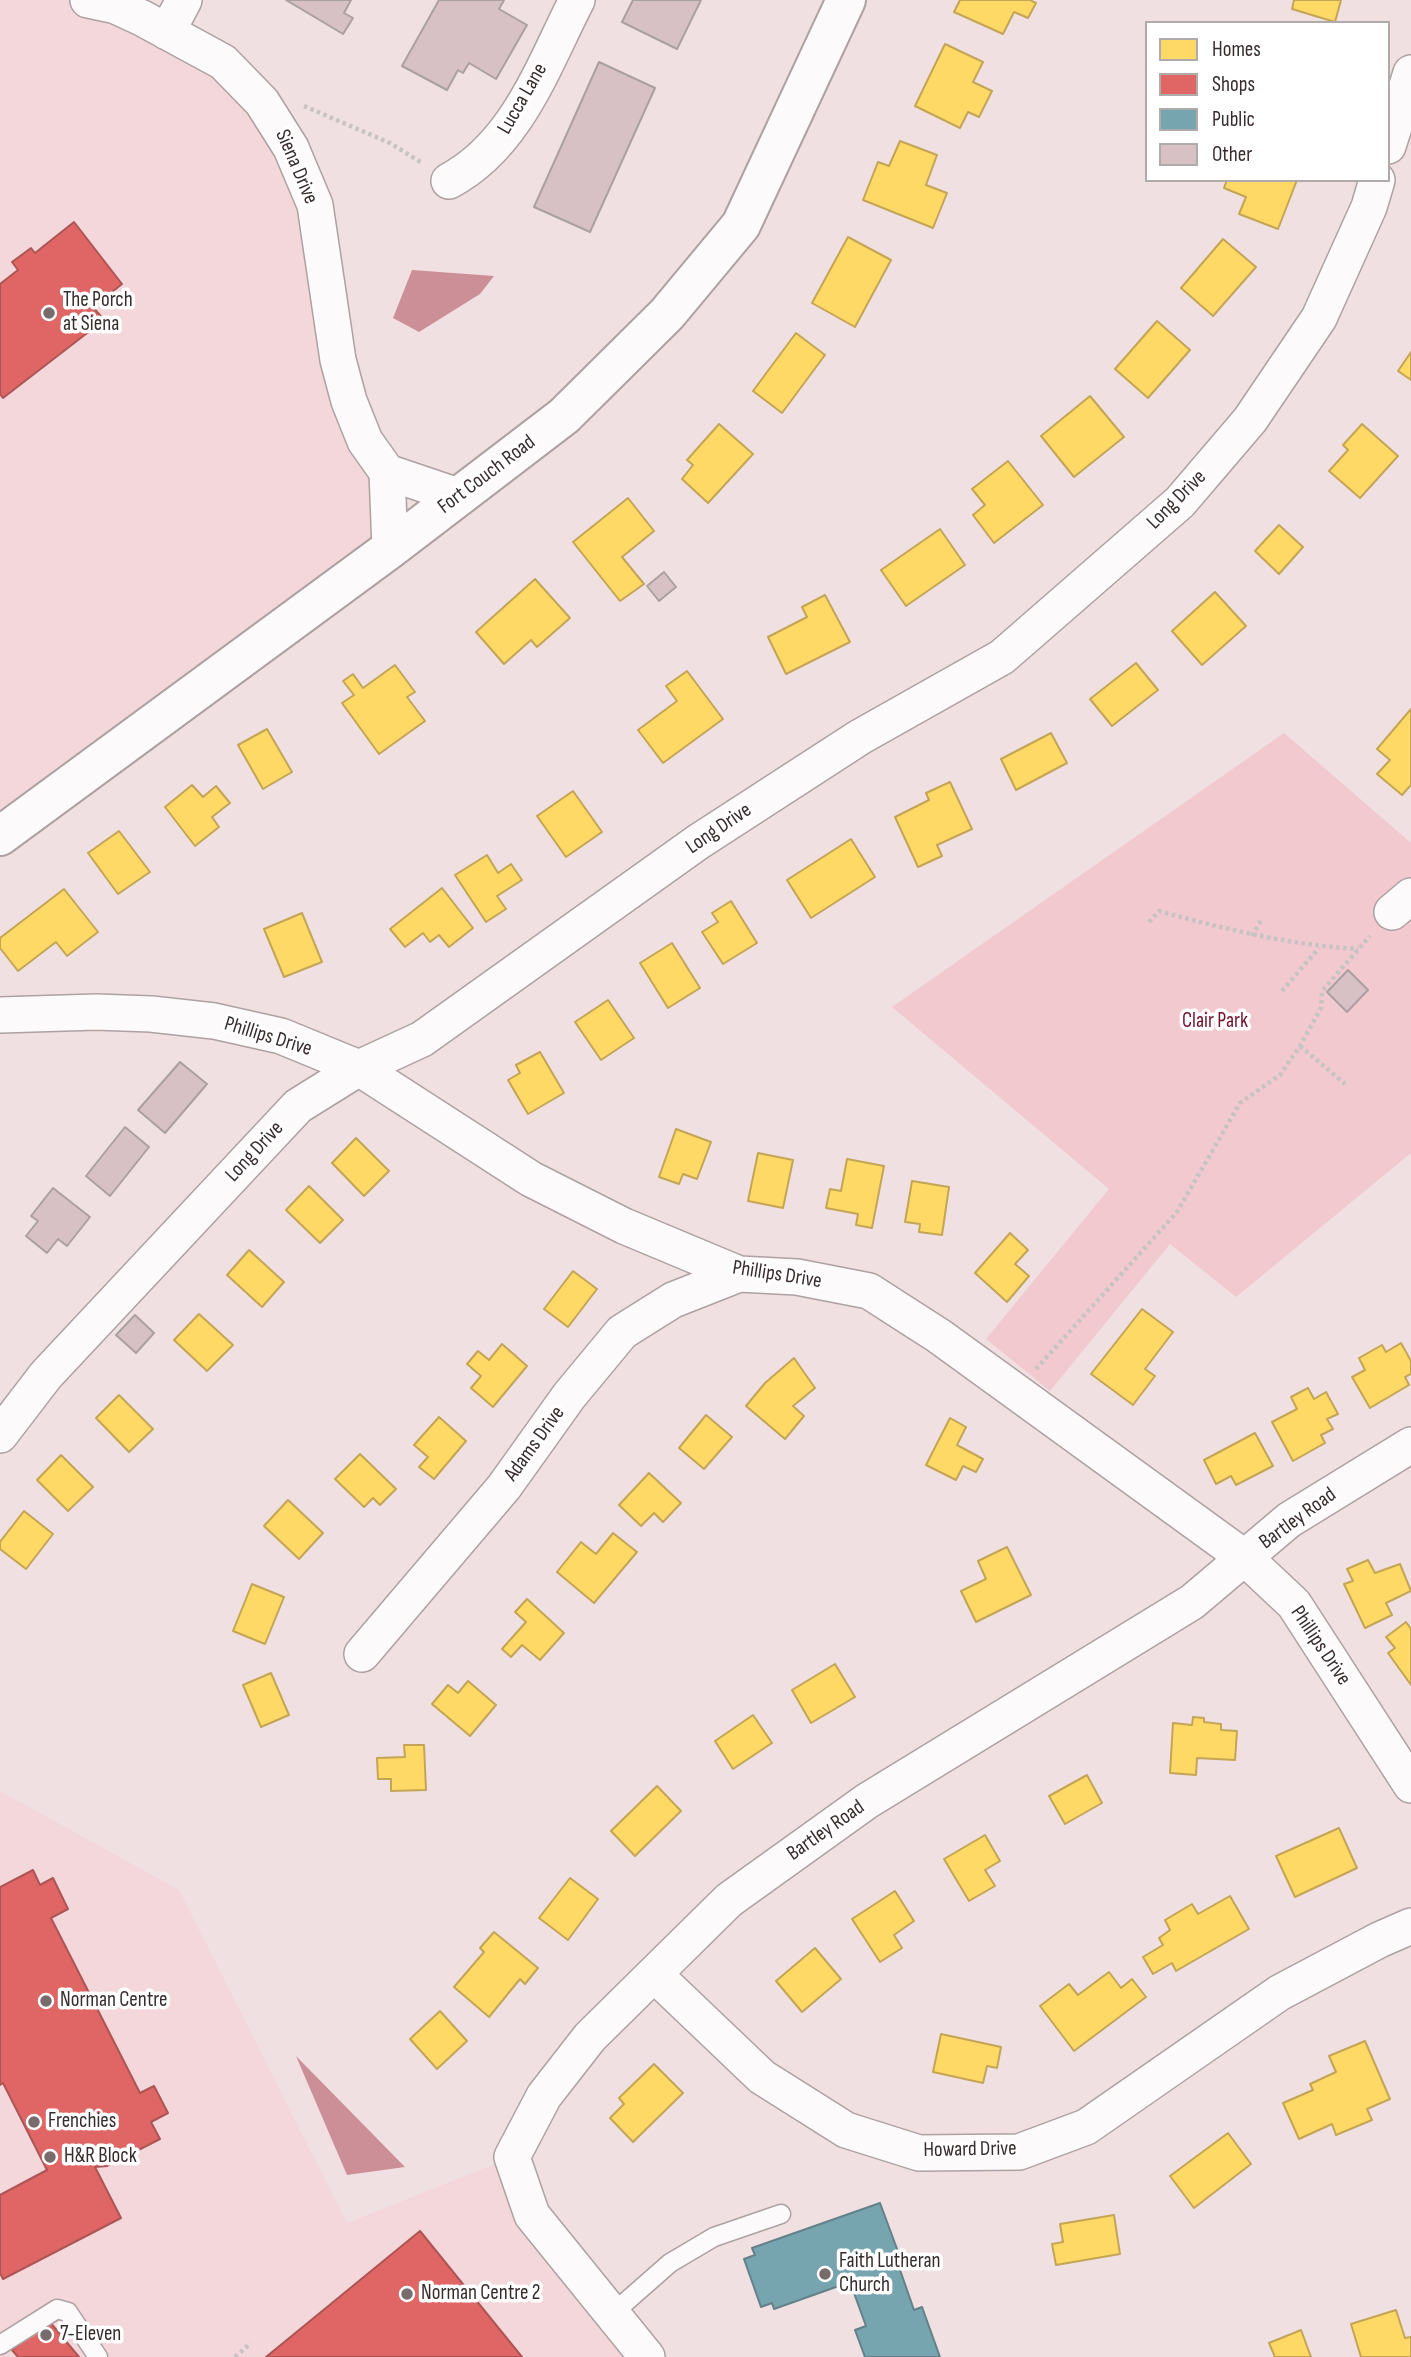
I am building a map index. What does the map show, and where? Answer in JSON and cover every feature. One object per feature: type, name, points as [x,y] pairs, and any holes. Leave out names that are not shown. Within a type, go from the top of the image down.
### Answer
[{"type":"street","name":"Siena Drive","points":[[88,0],[116,6],[222,62],[244,82],[276,120],[291,148],[314,205],[338,360],[349,401],[365,441],[387,471]]},
{"type":"street","points":[[167,32],[184,0]]},
{"type":"street","name":"Lucca Lane","points":[[449,181],[482,159],[510,127],[577,0]]},
{"type":"street","name":"Fort Couch Road","points":[[0,836],[390,549],[564,416],[667,314],[741,225],[846,0]]},
{"type":"street","points":[[1390,140],[1411,73]]},
{"type":"street","name":"Long Drive","points":[[0,1435],[46,1375],[298,1106],[359,1068],[422,1039],[698,842],[860,737],[1002,657],[1169,512],[1250,421],[1319,318],[1369,207],[1376,182]]},
{"type":"street","points":[[390,549],[387,471],[458,496]]},
{"type":"street","name":"Phillips Drive","points":[[0,1015],[110,1012],[214,1021],[281,1036],[359,1068],[531,1179],[624,1226],[739,1274],[797,1277],[869,1291],[939,1335],[1015,1393],[1245,1558],[1294,1604],[1411,1785]]},
{"type":"street","name":"Adams Drive","points":[[362,1654],[504,1487],[569,1396],[622,1332],[673,1300],[739,1274]]},
{"type":"street","name":"Bartley Road","points":[[647,2357],[532,2216],[512,2157],[544,2096],[590,2037],[729,1900],[867,1801],[1192,1602],[1289,1520],[1411,1445]]},
{"type":"street","name":"Howard Drive","points":[[654,1974],[762,2077],[846,2130],[919,2153],[1019,2152],[1086,2127],[1279,1993],[1411,1926]]},
{"type":"lane","points":[[612,2314],[670,2263],[703,2243],[781,2214]]},
{"type":"lane","points":[[0,2345],[57,2309],[68,2312],[97,2357]]},
{"type":"path","points":[[297,97],[304,106],[323,116],[390,143],[449,181]]},
{"type":"path","points":[[1015,1393],[1177,1212],[1240,1103],[1280,1075],[1321,1008],[1322,991],[1401,904]]},
{"type":"path","points":[[1149,922],[1158,911],[1252,936],[1320,947],[1359,949]]},
{"type":"path","points":[[1252,936],[1261,920]]},
{"type":"path","points":[[1282,990],[1320,947]]},
{"type":"path","points":[[1300,1046],[1345,1084]]},
{"type":"path","points":[[235,2357],[251,2343]]},
{"type":"shaded area","points":[[0,0],[88,0],[116,6],[276,120],[390,549],[0,836]]},
{"type":"shaded area","points":[[412,270],[494,276],[480,294],[419,332],[393,318]]},
{"type":"shaded area","points":[[0,1791],[179,1890],[347,2223],[512,2157],[647,2357],[0,2357]]},
{"type":"shaded area","points":[[296,2056],[405,2167],[347,2175]]},
{"type":"green space","name":"Clair Park","points":[[1284,733],[1411,843],[1411,1153],[1236,1297],[1170,1244],[1050,1391],[986,1339],[1109,1189],[892,1007]]},
{"type":"building: Homes","points":[[960,0],[1030,0],[1036,3],[1028,18],[1014,12],[1003,34],[954,12]]},
{"type":"building: Homes","points":[[1294,0],[1341,0],[1335,21],[1292,9]]},
{"type":"building: Homes","points":[[945,44],[983,62],[973,82],[992,91],[979,117],[968,112],[960,128],[915,106]]},
{"type":"building: Homes","points":[[900,141],[937,155],[926,185],[947,193],[933,228],[863,200],[878,162],[889,166]]},
{"type":"building: Homes","points":[[1226,182],[1296,182],[1278,229],[1239,214],[1246,197],[1224,188]]},
{"type":"building: Homes","points":[[848,237],[891,260],[855,327],[812,303]]},
{"type":"building: Homes","points":[[1223,239],[1256,267],[1213,316],[1181,288]]},
{"type":"building: Homes","points":[[1157,321],[1190,350],[1148,398],[1115,369]]},
{"type":"building: Homes","points":[[796,333],[825,355],[782,413],[753,391]]},
{"type":"building: Homes","points":[[1411,352],[1411,380],[1398,371]]},
{"type":"building: Homes","points":[[1090,396],[1124,437],[1074,477],[1041,436]]},
{"type":"building: Homes","points":[[719,424],[753,454],[708,503],[682,479],[693,465],[687,460]]},
{"type":"building: Homes","points":[[1362,424],[1398,456],[1360,498],[1329,471],[1348,450],[1343,445]]},
{"type":"building: Homes","points":[[1008,461],[1043,505],[994,543],[973,515],[985,505],[972,489]]},
{"type":"building: Homes","points":[[628,498],[654,531],[622,557],[644,584],[620,601],[573,542]]},
{"type":"building: Homes","points":[[1279,525],[1303,547],[1279,574],[1255,551]]},
{"type":"building: Homes","points":[[940,529],[965,565],[906,606],[881,570]]},
{"type":"building: Homes","points":[[535,579],[570,618],[537,647],[531,640],[504,664],[476,632]]},
{"type":"building: Homes","points":[[1215,592],[1246,626],[1202,665],[1172,631]]},
{"type":"building: Homes","points":[[825,595],[850,642],[786,674],[768,637],[807,617],[802,607]]},
{"type":"building: Homes","points":[[1136,663],[1158,690],[1112,726],[1090,699]]},
{"type":"building: Homes","points":[[395,665],[415,692],[407,697],[425,721],[379,754],[342,703],[354,695],[343,681],[353,674],[363,688]]},
{"type":"building: Homes","points":[[687,671],[723,719],[663,763],[638,730],[677,701],[666,686]]},
{"type":"building: Homes","points":[[1411,709],[1411,785],[1402,795],[1377,774],[1390,760],[1377,749]]},
{"type":"building: Homes","points":[[267,729],[292,772],[263,789],[238,745]]},
{"type":"building: Homes","points":[[1051,733],[1067,763],[1016,790],[1001,759]]},
{"type":"building: Homes","points":[[950,782],[972,829],[937,845],[942,856],[918,867],[895,817],[929,800],[926,793]]},
{"type":"building: Homes","points":[[192,785],[203,797],[216,786],[230,803],[212,817],[219,827],[195,846],[165,807]]},
{"type":"building: Homes","points":[[573,791],[602,832],[566,857],[537,816]]},
{"type":"building: Homes","points":[[119,831],[150,872],[118,894],[88,853]]},
{"type":"building: Homes","points":[[851,839],[875,877],[811,918],[787,880]]},
{"type":"building: Homes","points":[[487,855],[498,873],[511,864],[522,880],[497,896],[506,909],[486,922],[455,875]]},
{"type":"building: Homes","points":[[442,888],[473,928],[449,947],[439,935],[430,942],[423,933],[405,947],[390,929]]},
{"type":"building: Homes","points":[[64,889],[98,932],[67,956],[56,942],[18,971],[0,948],[0,938]]},
{"type":"building: Homes","points":[[731,901],[757,943],[723,964],[702,932],[718,922],[712,913]]},
{"type":"building: Homes","points":[[302,913],[322,962],[284,977],[264,929]]},
{"type":"building: Homes","points":[[672,943],[700,988],[668,1008],[640,963]]},
{"type":"building: Homes","points":[[608,1000],[634,1038],[601,1060],[575,1022]]},
{"type":"building: Homes","points":[[540,1052],[564,1093],[528,1114],[508,1080],[520,1073],[516,1065]]},
{"type":"building: Homes","points":[[676,1129],[711,1142],[697,1179],[683,1174],[679,1184],[659,1177]]},
{"type":"building: Homes","points":[[356,1138],[389,1171],[364,1196],[332,1163]]},
{"type":"building: Homes","points":[[758,1153],[793,1160],[783,1208],[748,1201]]},
{"type":"building: Homes","points":[[847,1159],[884,1166],[872,1228],[856,1225],[858,1214],[826,1208],[830,1189],[841,1191]]},
{"type":"building: Homes","points":[[912,1181],[949,1187],[942,1235],[919,1232],[920,1224],[905,1222]]},
{"type":"building: Homes","points":[[309,1186],[343,1220],[320,1243],[286,1210]]},
{"type":"building: Homes","points":[[1010,1233],[1028,1250],[1015,1264],[1029,1276],[1007,1302],[975,1273]]},
{"type":"building: Homes","points":[[249,1250],[284,1282],[262,1307],[227,1275]]},
{"type":"building: Homes","points":[[573,1271],[597,1289],[568,1327],[544,1309]]},
{"type":"building: Homes","points":[[1142,1309],[1173,1332],[1145,1369],[1155,1376],[1133,1405],[1091,1374]]},
{"type":"building: Homes","points":[[199,1314],[233,1345],[207,1371],[174,1340]]},
{"type":"building: Homes","points":[[1401,1343],[1411,1361],[1411,1374],[1405,1377],[1409,1385],[1370,1408],[1352,1377],[1365,1370],[1359,1358],[1382,1345],[1386,1352]]},
{"type":"building: Homes","points":[[502,1344],[527,1366],[493,1407],[471,1388],[481,1376],[467,1364],[478,1351],[489,1360]]},
{"type":"building: Homes","points":[[794,1358],[815,1388],[793,1406],[804,1416],[785,1439],[746,1406],[765,1383]]},
{"type":"building: Homes","points":[[1308,1388],[1314,1399],[1326,1392],[1338,1414],[1327,1419],[1333,1429],[1321,1435],[1325,1443],[1293,1461],[1272,1422],[1297,1409],[1291,1397]]},
{"type":"building: Homes","points":[[119,1395],[153,1429],[129,1452],[96,1418]]},
{"type":"building: Homes","points":[[706,1415],[732,1437],[704,1469],[679,1448]]},
{"type":"building: Homes","points":[[439,1417],[466,1441],[434,1479],[419,1467],[428,1457],[414,1445]]},
{"type":"building: Homes","points":[[950,1418],[966,1427],[957,1445],[983,1459],[976,1472],[963,1466],[956,1480],[926,1465]]},
{"type":"building: Homes","points":[[1255,1433],[1273,1466],[1236,1485],[1231,1476],[1216,1484],[1204,1460]]},
{"type":"building: Homes","points":[[360,1454],[396,1489],[380,1505],[373,1498],[364,1507],[335,1479]]},
{"type":"building: Homes","points":[[61,1455],[93,1487],[68,1511],[37,1480]]},
{"type":"building: Homes","points":[[649,1473],[681,1503],[663,1522],[654,1513],[641,1526],[619,1505]]},
{"type":"building: Homes","points":[[288,1500],[323,1533],[299,1559],[264,1526]]},
{"type":"building: Homes","points":[[24,1511],[53,1534],[26,1569],[0,1549],[0,1542]]},
{"type":"building: Homes","points":[[613,1533],[637,1552],[594,1603],[557,1572],[581,1542],[596,1554]]},
{"type":"building: Homes","points":[[1007,1547],[1031,1595],[976,1622],[961,1591],[986,1579],[978,1561]]},
{"type":"building: Homes","points":[[1368,1560],[1375,1573],[1400,1564],[1411,1591],[1386,1603],[1392,1615],[1365,1628],[1344,1584],[1353,1581],[1347,1569]]},
{"type":"building: Homes","points":[[252,1584],[284,1597],[265,1644],[233,1631]]},
{"type":"building: Homes","points":[[527,1599],[564,1633],[540,1660],[522,1645],[511,1657],[502,1649],[526,1622],[515,1612]]},
{"type":"building: Homes","points":[[1406,1622],[1411,1629],[1411,1685],[1388,1653],[1395,1648],[1386,1637]]},
{"type":"building: Homes","points":[[835,1664],[855,1697],[811,1723],[792,1690]]},
{"type":"building: Homes","points":[[271,1673],[289,1715],[261,1727],[243,1685]]},
{"type":"building: Homes","points":[[468,1681],[496,1705],[470,1736],[432,1704],[448,1685],[458,1693]]},
{"type":"building: Homes","points":[[753,1715],[772,1743],[733,1769],[715,1741]]},
{"type":"building: Homes","points":[[1193,1717],[1204,1718],[1204,1722],[1221,1724],[1221,1730],[1237,1731],[1235,1760],[1197,1758],[1196,1775],[1170,1773],[1173,1723],[1192,1725]]},
{"type":"building: Homes","points":[[404,1745],[424,1745],[426,1790],[391,1791],[391,1779],[378,1779],[377,1758],[405,1757]]},
{"type":"building: Homes","points":[[1087,1775],[1102,1803],[1065,1824],[1049,1796]]},
{"type":"building: Homes","points":[[657,1786],[681,1811],[635,1856],[611,1831]]},
{"type":"building: Homes","points":[[1339,1828],[1357,1868],[1295,1897],[1276,1856]]},
{"type":"building: Homes","points":[[985,1835],[1000,1861],[985,1870],[995,1886],[969,1901],[944,1859]]},
{"type":"building: Homes","points":[[570,1878],[598,1899],[568,1940],[539,1918]]},
{"type":"building: Homes","points":[[895,1891],[914,1921],[894,1935],[902,1948],[880,1962],[852,1919]]},
{"type":"building: Homes","points":[[1230,1896],[1249,1929],[1176,1971],[1172,1963],[1153,1974],[1143,1957],[1163,1945],[1159,1938],[1170,1930],[1165,1920],[1192,1904],[1198,1914]]},
{"type":"building: Homes","points":[[494,1932],[538,1968],[525,1984],[520,1979],[489,2017],[454,1987],[484,1952],[480,1948]]},
{"type":"building: Homes","points":[[815,1948],[841,1979],[802,2012],[776,1981]]},
{"type":"building: Homes","points":[[1109,1972],[1121,1988],[1132,1979],[1146,1997],[1074,2051],[1040,2006],[1069,1984],[1078,1995]]},
{"type":"building: Homes","points":[[440,2011],[467,2041],[437,2069],[410,2039]]},
{"type":"building: Homes","points":[[941,2034],[1001,2047],[997,2068],[987,2066],[983,2083],[933,2072]]},
{"type":"building: Homes","points":[[1365,2041],[1390,2099],[1367,2109],[1372,2120],[1336,2135],[1332,2124],[1299,2139],[1283,2103],[1313,2090],[1310,2084],[1336,2072],[1329,2056]]},
{"type":"building: Homes","points":[[654,2064],[683,2093],[633,2142],[610,2118],[624,2104],[619,2098]]},
{"type":"building: Homes","points":[[1228,2133],[1251,2164],[1194,2208],[1170,2176]]},
{"type":"building: Homes","points":[[1114,2215],[1120,2254],[1056,2265],[1052,2244],[1063,2242],[1060,2224]]},
{"type":"building: Homes","points":[[1396,2310],[1405,2338],[1411,2337],[1411,2357],[1361,2357],[1351,2324]]},
{"type":"building: Homes","points":[[1301,2330],[1311,2357],[1275,2357],[1269,2343]]},
{"type":"building: Shops","name":"The Porch at Siena","points":[[74,222],[122,284],[93,307],[104,320],[3,398],[0,394],[0,284],[18,270],[12,262],[31,248],[35,253]]},
{"type":"building: Shops","name":"Norman Centre","points":[[33,1870],[40,1885],[53,1878],[68,1909],[51,1918],[140,2093],[154,2086],[168,2113],[151,2122],[160,2139],[107,2166],[95,2167],[121,2218],[3,2279],[0,2273],[0,2195],[47,2170],[3,2083],[0,2085],[0,1887]]},
{"type":"building: Shops","name":"Norman Centre 2","points":[[420,2231],[522,2357],[266,2357]]},
{"type":"building: Shops","name":"7-Eleven","points":[[49,2321],[79,2357],[18,2357],[12,2350]]},
{"type":"building: Public","name":"Faith Lutheran Church","points":[[880,2203],[903,2265],[899,2267],[914,2310],[922,2307],[940,2357],[865,2357],[855,2330],[866,2326],[850,2282],[774,2309],[772,2303],[761,2307],[744,2259],[755,2255],[752,2248]]},
{"type":"building: Other","points":[[286,0],[351,0],[344,13],[353,18],[343,34]]},
{"type":"building: Other","points":[[439,0],[504,0],[499,9],[527,25],[496,79],[469,63],[463,73],[458,70],[447,90],[402,66]]},
{"type":"building: Other","points":[[633,0],[701,0],[677,49],[622,22]]},
{"type":"building: Other","points":[[599,62],[655,88],[590,232],[534,207]]},
{"type":"building: Other","points":[[664,572],[676,587],[659,601],[647,586]]},
{"type":"building: Other","points":[[1348,970],[1368,990],[1347,1012],[1327,992]]},
{"type":"building: Other","points":[[180,1062],[207,1084],[165,1133],[138,1110]]},
{"type":"building: Other","points":[[125,1127],[149,1147],[110,1196],[86,1176]]},
{"type":"building: Other","points":[[53,1188],[90,1217],[67,1246],[58,1239],[47,1253],[26,1236],[38,1221],[31,1216]]},
{"type":"building: Other","points":[[135,1315],[154,1333],[136,1353],[116,1335]]},
{"type":"place","name":"The Porch at Siena","points":[[49,313]]},
{"type":"place","name":"Norman Centre","points":[[46,2001]]},
{"type":"place","name":"Frenchies","points":[[34,2122]]},
{"type":"place","name":"H&R Block","points":[[50,2157]]},
{"type":"place","name":"Faith Lutheran Church","points":[[825,2274]]},
{"type":"place","name":"Norman Centre 2","points":[[407,2294]]},
{"type":"place","name":"7-Eleven","points":[[46,2335]]}]
